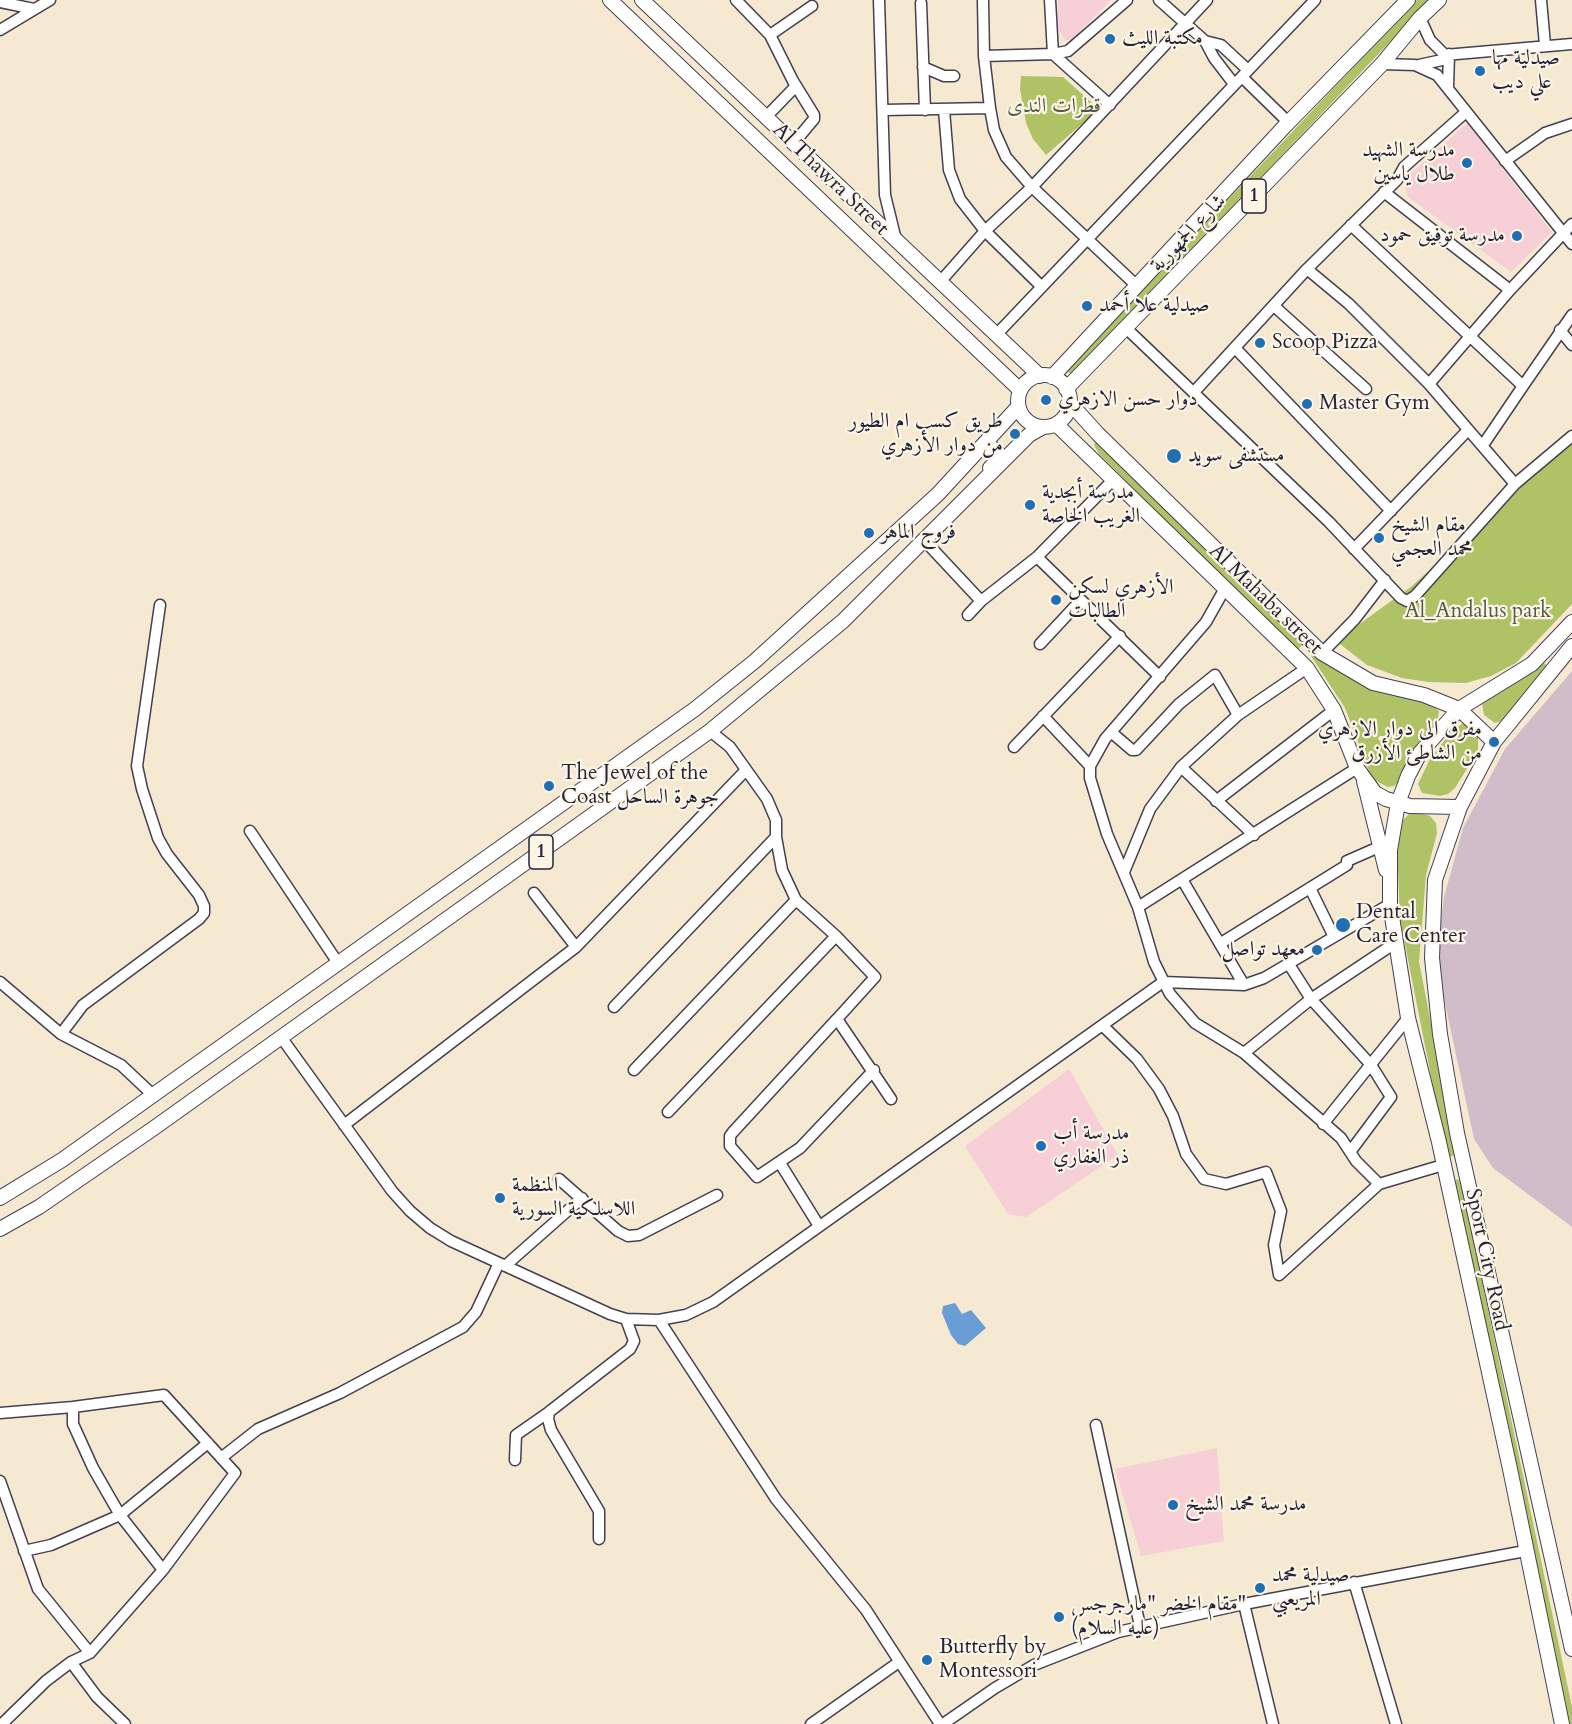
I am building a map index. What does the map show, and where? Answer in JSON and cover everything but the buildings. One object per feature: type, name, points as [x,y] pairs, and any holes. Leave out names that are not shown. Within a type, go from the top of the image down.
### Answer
[{"type":"main road","name":"Al Thawra Street","points":[[610,0],[1020,390]]},
{"type":"main road","name":"Al Thawra Street","points":[[642,0],[996,335],[1046,376]]},
{"type":"main road","name":"شارع الجمهورية","points":[[1046,376],[1137,286],[1408,0]]},
{"type":"main road","name":"شارع الجمهورية","points":[[1068,395],[1126,329],[1382,64],[1420,18],[1439,0]]},
{"type":"main road","points":[[766,147],[775,141],[779,130]]},
{"type":"main road","points":[[791,171],[804,155]]},
{"type":"main road","points":[[1046,376],[1068,395],[1066,414],[1050,425],[1027,421],[1018,407],[1020,390],[1025,383],[1046,376]]},
{"type":"main road","name":"Al Mahaba street","points":[[1068,395],[1098,434],[1322,653],[1373,683],[1424,695],[1459,709],[1494,742]]},
{"type":"main road","name":"1","points":[[0,1198],[62,1160],[695,709],[755,661],[938,494],[1018,407]]},
{"type":"main road","name":"Al Mahaba street","points":[[1050,425],[1083,449],[1224,590],[1307,668],[1334,710],[1360,773],[1375,793],[1398,803],[1422,808],[1460,807]]},
{"type":"main road","name":"1","points":[[0,1229],[75,1182],[710,731],[843,621],[1029,435],[1050,425]]},
{"type":"main road","points":[[1083,449],[1086,441],[1098,434]]},
{"type":"main road","points":[[975,489],[999,457],[995,450],[981,447]]},
{"type":"main road","name":"Sport City Road","points":[[1562,1724],[1525,1551],[1510,1468],[1408,1018],[1390,904],[1390,850],[1398,803],[1420,753],[1459,709],[1532,664],[1572,621]]},
{"type":"main road","points":[[1296,656],[1306,649],[1310,642]]},
{"type":"main road","name":"Sport City Road","points":[[1572,646],[1494,742],[1460,807],[1436,880],[1432,958],[1440,1034],[1457,1133],[1572,1649]]},
{"type":"main road","points":[[755,661],[771,681]]},
{"type":"main road","points":[[1360,773],[1390,886]]},
{"type":"main road","points":[[62,1160],[72,1171],[75,1182]]},
{"type":"street","points":[[0,30],[50,0]]},
{"type":"street","points":[[736,0],[770,35],[814,115],[793,144]]},
{"type":"street","points":[[770,35],[810,3],[822,0]]},
{"type":"street","points":[[879,0],[885,195],[896,240]]},
{"type":"street","points":[[983,0],[984,56],[990,108],[994,130],[1006,157],[1032,187],[1137,286]]},
{"type":"street","points":[[1050,0],[1053,54],[1110,105]]},
{"type":"street","points":[[984,56],[1053,54],[1068,51],[1127,0]]},
{"type":"street","points":[[1159,0],[1205,41],[1214,58],[1241,77],[1289,123]]},
{"type":"street","points":[[940,282],[985,231],[1032,187],[1207,0]]},
{"type":"street","points":[[996,335],[1315,0]]},
{"type":"street","points":[[1541,0],[1545,45]]},
{"type":"street","points":[[0,2],[34,9]]},
{"type":"street","points":[[921,3],[925,110]]},
{"type":"street","points":[[1420,18],[1430,40],[1444,55],[1572,44]]},
{"type":"street","points":[[1205,41],[1221,45],[1241,77]]},
{"type":"street","points":[[1382,64],[1415,65],[1442,60],[1449,54]]},
{"type":"street","points":[[1448,87],[1449,54]]},
{"type":"street","points":[[1415,65],[1430,70],[1448,87],[1572,244]]},
{"type":"street","points":[[923,67],[944,76],[954,76]]},
{"type":"street","points":[[765,118],[796,86]]},
{"type":"street","points":[[884,110],[990,108]]},
{"type":"street","points":[[944,110],[949,170],[960,199],[985,231],[1042,287]]},
{"type":"street","points":[[1194,392],[1236,349],[1307,269],[1397,180],[1404,167],[1466,112]]},
{"type":"street","points":[[1505,161],[1545,133],[1572,124]]},
{"type":"street","points":[[1384,192],[1510,290]]},
{"type":"street","points":[[1429,384],[1510,290],[1572,224]]},
{"type":"street","points":[[1351,225],[1469,338],[1523,386]]},
{"type":"street","points":[[1307,269],[1349,304],[1429,384],[1515,484]]},
{"type":"street","points":[[1274,306],[1366,389]]},
{"type":"street","points":[[1483,445],[1572,315]]},
{"type":"street","points":[[1126,329],[1194,392],[1401,598],[1407,601],[1415,596],[1515,484],[1572,436]]},
{"type":"street","points":[[1560,330],[1572,345]]},
{"type":"street","points":[[1236,349],[1390,511]]},
{"type":"street","points":[[1354,549],[1468,430]]},
{"type":"street","points":[[968,615],[981,601],[1037,557],[1113,480]]},
{"type":"street","points":[[924,540],[981,601]]},
{"type":"street","points":[[1037,557],[1160,677]]},
{"type":"street","points":[[1322,653],[1368,603],[1385,580]]},
{"type":"street","points":[[1224,590],[1206,622],[1095,753],[1090,766],[1090,778],[1107,834],[1138,907],[1163,982],[1177,1005],[1195,1023],[1244,1053],[1341,1138],[1350,1152],[1379,1184]]},
{"type":"street","points":[[1040,644],[1081,600]]},
{"type":"street","points":[[62,1034],[83,1005],[199,919],[204,912],[199,895],[158,838],[137,766],[160,605]]},
{"type":"street","points":[[1014,747],[1120,636]]},
{"type":"street","points":[[1124,872],[1150,809],[1181,767],[1238,715],[1307,668]]},
{"type":"street","points":[[1111,732],[1132,750],[1136,750],[1179,704],[1215,675],[1238,715]]},
{"type":"street","points":[[1216,801],[1334,710]]},
{"type":"street","points":[[1043,716],[1090,766]]},
{"type":"street","points":[[710,731],[730,747],[766,799],[776,820],[776,837],[782,870],[796,900],[837,936],[875,977],[730,1136],[730,1146],[757,1177],[801,1148],[874,1070]]},
{"type":"street","points":[[1181,767],[1254,835]]},
{"type":"street","points":[[344,1125],[576,946],[746,770]]},
{"type":"street","points":[[1138,907],[1360,773]]},
{"type":"street","points":[[249,831],[338,963]]},
{"type":"street","points":[[614,1007],[776,837]]},
{"type":"street","points":[[1221,943],[1347,865],[1347,861],[1379,847]]},
{"type":"street","points":[[1183,881],[1244,985]]},
{"type":"street","points":[[1310,888],[1334,937]]},
{"type":"street","points":[[534,893],[576,946]]},
{"type":"street","points":[[634,1070],[796,900]]},
{"type":"street","points":[[281,1037],[401,1202],[420,1220],[441,1235],[597,1309],[626,1319],[659,1320],[686,1315],[712,1302],[1163,982],[1244,985],[1290,966],[1390,904]]},
{"type":"street","points":[[669,1112],[837,936]]},
{"type":"street","points":[[1244,1053],[1311,999],[1395,943]]},
{"type":"street","points":[[1290,966],[1311,999],[1371,1065],[1391,1097],[1350,1152]]},
{"type":"street","points":[[0,982],[62,1034],[121,1065],[153,1095]]},
{"type":"street","points":[[1323,1124],[1408,1018]]},
{"type":"street","points":[[837,1019],[874,1070],[891,1099]]},
{"type":"street","points":[[1102,1026],[1137,1059],[1159,1089],[1173,1116],[1186,1154],[1204,1179],[1226,1184],[1266,1172],[1281,1211],[1274,1245],[1279,1275],[1379,1184],[1443,1165]]},
{"type":"street","points":[[780,1163],[819,1226]]},
{"type":"street","points":[[559,1179],[621,1233],[632,1236],[717,1195]]},
{"type":"street","points":[[221,1458],[258,1430],[340,1393],[464,1327],[476,1312],[502,1264],[582,1198]]},
{"type":"street","points":[[515,1460],[516,1435],[616,1362],[630,1349],[634,1341],[626,1319]]},
{"type":"street","points":[[659,1320],[776,1499],[866,1610],[898,1662],[941,1724],[1034,1665],[1086,1643],[1140,1626],[1354,1582],[1525,1551]]},
{"type":"street","points":[[0,1413],[74,1407],[164,1395],[235,1473],[162,1570],[90,1653],[71,1662],[29,1695],[5,1723]]},
{"type":"street","points":[[74,1407],[73,1424],[93,1468],[120,1515],[162,1570]]},
{"type":"street","points":[[549,1412],[551,1430],[599,1511],[599,1539]]},
{"type":"street","points":[[1096,1425],[1140,1626]]},
{"type":"street","points":[[24,1551],[51,1545],[120,1515],[208,1443]]},
{"type":"street","points":[[0,1480],[3,1501],[38,1589],[90,1653]]},
{"type":"street","points":[[1354,1582],[1396,1724]]},
{"type":"street","points":[[1244,1604],[1273,1724]]},
{"type":"street","points":[[71,1662],[97,1697],[125,1724]]},
{"type":"street","points":[[811,1724],[898,1662]]},
{"type":"shaded area","points":[[1058,0],[1111,0],[1071,41],[1064,39],[1058,28]]},
{"type":"shaded area","points":[[1467,123],[1552,232],[1511,272],[1408,197],[1405,187],[1407,177]]},
{"type":"shaded area","points":[[1572,671],[1572,1227],[1493,1168],[1474,1139],[1436,961],[1444,897],[1463,828],[1505,749]]},
{"type":"shaded area","points":[[1069,1069],[1118,1155],[1026,1217],[1008,1214],[965,1146]]},
{"type":"shaded area","name":"مدرسة محمد الشيخ","points":[[1217,1448],[1224,1541],[1141,1556],[1115,1469]]},
{"type":"green space","points":[[1417,0],[1430,0],[1072,375],[1066,371]]},
{"type":"green space","name":"قطرات الندى","points":[[1021,76],[1063,77],[1099,109],[1046,155],[1033,139],[1026,123],[1020,89]]},
{"type":"green space","points":[[1096,439],[1306,641],[1297,650],[1099,454],[1094,445]]},
{"type":"green space","name":"Al_Andalus park","points":[[1572,440],[1572,604],[1516,663],[1491,676],[1466,683],[1429,682],[1402,678],[1367,665],[1336,641],[1412,586]]},
{"type":"green space","points":[[1317,650],[1368,685],[1401,697],[1428,703],[1439,711],[1437,726],[1406,775],[1394,786],[1388,787],[1372,779],[1345,708],[1311,656]]},
{"type":"green space","points":[[1544,663],[1549,667],[1502,721],[1495,723],[1484,715],[1482,703],[1490,694],[1510,686]]},
{"type":"green space","points":[[1463,723],[1471,727],[1478,735],[1478,749],[1468,767],[1455,788],[1448,794],[1440,796],[1422,793],[1418,784],[1430,759],[1451,732]]},
{"type":"green space","points":[[1412,811],[1430,816],[1436,823],[1437,833],[1426,875],[1419,962],[1456,1150],[1455,1155],[1450,1157],[1446,1152],[1400,919],[1397,846],[1403,820]]},
{"type":"green space","points":[[1457,1179],[1461,1182],[1572,1707],[1572,1724],[1568,1724],[1453,1184]]},
{"type":"water","points":[[955,1303],[962,1314],[971,1310],[986,1328],[965,1346],[958,1344],[951,1335],[942,1313],[943,1306]]},
{"type":"place","name":"مكتبة الليث","points":[[1110,39]]},
{"type":"place","name":"صيدلية مها علي ديب","points":[[1480,71]]},
{"type":"place","name":"مدرسة الشهيد طلال ياسين","points":[[1467,163]]},
{"type":"place","name":"مدرسة توفيق حمود","points":[[1517,236]]},
{"type":"place","name":"صيدلية علا أحمد","points":[[1087,306]]},
{"type":"place","name":"Scoop Pizza","points":[[1260,343]]},
{"type":"place","name":"دوار حسن الازهري","points":[[1046,400]]},
{"type":"place","name":"Master Gym","points":[[1307,404]]},
{"type":"place","name":"طريق كسب ام الطيور من دوار الأزهري","points":[[1015,434]]},
{"type":"place","name":"مستشفى سويد","points":[[1174,456]]},
{"type":"place","name":"مدرسة أبجدية الغريب الخاصة","points":[[1030,505]]},
{"type":"place","name":"فروج الماهر","points":[[869,533]]},
{"type":"place","name":"مقام الشيخ محمد العجمي","points":[[1379,538]]},
{"type":"place","name":"الأزهري لسكن الطالبات","points":[[1056,600]]},
{"type":"place","name":"مفرق الى دوار الازهري من الشاطئ الأزرق","points":[[1494,742]]},
{"type":"place","name":"The Jewel of the Coast جوهرة الساحل","points":[[549,786]]},
{"type":"place","name":"Dental Care Center","points":[[1343,925]]},
{"type":"place","name":"معهد تواصل","points":[[1317,950]]},
{"type":"place","name":"مدرسة أب ذر الغفاري","points":[[1041,1146]]},
{"type":"place","name":"المنظمة اللاسلكية السورية","points":[[500,1198]]},
{"type":"place","name":"مدرسة محمد الشيخ","points":[[1173,1505]]},
{"type":"place","name":"صيدلية محمد المريعبي","points":[[1260,1588]]},
{"type":"place","name":"مقام الخضر \"مارجرجس\" (عليه السلام)","points":[[1059,1617]]},
{"type":"place","name":"Butterfly by Montessori","points":[[927,1660]]}]
